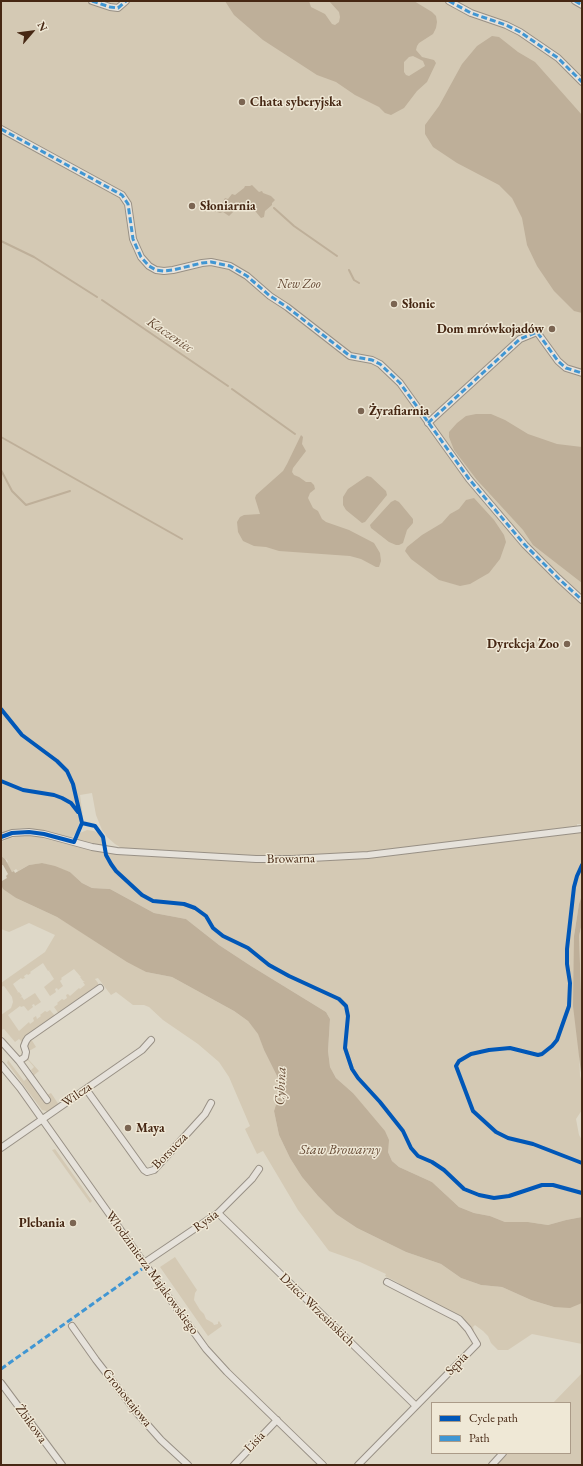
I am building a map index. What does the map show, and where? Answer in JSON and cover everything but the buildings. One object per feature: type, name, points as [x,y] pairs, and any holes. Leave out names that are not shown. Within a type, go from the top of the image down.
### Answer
[{"type":"street","points":[[92,1],[118,8],[126,1]]},
{"type":"street","points":[[449,1],[471,12],[520,32],[558,58],[582,82]]},
{"type":"street","points":[[575,1],[582,4]]},
{"type":"street","points":[[1,129],[122,195],[128,204],[133,239],[141,257],[149,266],[156,270],[164,271],[211,262],[221,263],[238,270],[350,356],[372,360],[380,364],[400,383],[469,479],[525,545],[582,600]]},
{"type":"street","points":[[428,423],[520,339],[537,332],[558,361],[566,368],[582,373]]},
{"type":"street","name":"Browarna","points":[[1,837],[12,833],[29,832],[44,834],[92,848],[117,852],[256,859],[292,859],[374,855],[582,829]]},
{"type":"street","points":[[19,1061],[25,1057],[26,1052],[24,1046],[28,1038],[100,988]]},
{"type":"street","name":"Wilcza","points":[[1,1148],[142,1050],[151,1040]]},
{"type":"street","points":[[1,1041],[19,1061],[47,1100]]},
{"type":"street","name":"Włodzimierza Majakowskiego","points":[[1,1065],[20,1088],[206,1349],[227,1372],[323,1465]]},
{"type":"street","name":"Borsucza","points":[[86,1089],[144,1170],[147,1172],[154,1170],[205,1114],[211,1103]]},
{"type":"street","name":"Rysia","points":[[144,1263],[218,1213],[252,1179],[259,1169]]},
{"type":"street","name":"Dzieci Wrzesińskich","points":[[218,1213],[416,1406]]},
{"type":"street","name":"Sępia","points":[[358,1465],[477,1344],[459,1319],[387,1282]]},
{"type":"street","name":"Gronostajowa","points":[[72,1326],[138,1414],[161,1440],[188,1465]]},
{"type":"street","name":"Żbikowa","points":[[1,1382],[62,1465]]},
{"type":"street","name":"Lisia","points":[[234,1465],[276,1420]]},
{"type":"street","points":[[492,1465],[502,1454]]},
{"type":"green space","name":"New Zoo","points":[[1,1],[582,1],[582,824],[577,824],[577,826],[389,850],[323,855],[257,856],[123,849],[107,837],[102,830],[96,815],[92,793],[80,795],[83,817],[82,819],[80,818],[77,832],[72,837],[68,838],[29,828],[12,829],[1,833]]},
{"type":"green space","points":[[87,830],[94,831],[99,834],[103,840],[104,847],[78,841],[80,833]]},
{"type":"green space","points":[[582,832],[582,895],[579,904],[574,936],[580,1076],[582,1082],[582,1110],[576,1119],[579,1135],[582,1140],[582,1217],[548,1225],[528,1222],[505,1222],[459,1207],[432,1182],[399,1167],[392,1161],[388,1152],[388,1140],[353,1093],[336,1078],[330,1067],[328,1051],[330,1019],[326,1012],[219,945],[186,919],[154,913],[110,889],[92,888],[82,883],[70,872],[42,863],[29,865],[18,871],[16,869],[12,872],[6,863],[8,862],[6,859],[1,856],[1,842],[22,835],[39,837],[89,850],[121,855],[257,862],[323,861],[390,856]]},
{"type":"green space","points":[[1,885],[16,898],[57,917],[146,972],[172,977],[234,1011],[248,1021],[258,1033],[264,1050],[279,1080],[280,1092],[274,1111],[279,1135],[290,1158],[302,1177],[336,1214],[357,1228],[406,1252],[441,1264],[461,1278],[481,1285],[502,1287],[531,1300],[554,1307],[582,1303],[582,1344],[532,1334],[508,1350],[498,1350],[491,1343],[488,1336],[475,1325],[473,1327],[473,1331],[463,1319],[404,1288],[397,1282],[385,1276],[386,1274],[360,1262],[329,1251],[298,1210],[263,1151],[257,1154],[245,1129],[250,1126],[229,1077],[219,1062],[198,1044],[163,1020],[149,1007],[144,1005],[133,1005],[116,992],[111,995],[98,978],[95,979],[98,986],[59,1014],[54,1007],[58,1004],[57,1003],[62,999],[64,1000],[67,998],[66,995],[68,994],[70,996],[85,985],[83,982],[85,981],[83,981],[80,977],[81,976],[74,969],[61,978],[62,979],[60,981],[63,986],[58,990],[57,988],[55,989],[56,992],[50,996],[44,987],[54,979],[49,971],[50,970],[48,971],[43,963],[30,972],[31,973],[24,976],[25,978],[21,978],[13,984],[18,992],[17,993],[19,992],[22,996],[20,998],[22,997],[24,1000],[35,993],[41,1002],[35,1006],[34,1004],[32,1005],[33,1007],[28,1011],[24,1006],[20,1006],[8,1015],[19,1031],[29,1022],[30,1024],[34,1021],[33,1018],[36,1016],[37,1019],[45,1011],[47,1012],[50,1010],[55,1016],[25,1037],[22,1042],[19,1039],[15,1042],[4,1029],[1,1030],[1,1015],[11,1008],[13,1002],[12,997],[4,986],[1,987],[1,983],[45,952],[55,935],[29,923],[9,932],[1,929]]},
{"type":"green space","points":[[582,923],[582,1019],[579,936]]},
{"type":"green space","points":[[31,1039],[36,1047],[29,1051],[29,1054],[27,1043]]},
{"type":"green space","points":[[29,1054],[28,1059],[39,1071],[33,1076],[47,1095],[51,1093],[59,1105],[48,1113],[42,1110],[7,1063],[8,1060],[24,1081],[33,1073],[31,1070],[34,1067],[28,1060],[24,1063]]},
{"type":"green space","points":[[55,1149],[92,1201],[90,1203],[52,1150]]},
{"type":"green space","points":[[175,1257],[197,1290],[194,1300],[206,1319],[214,1325],[218,1324],[219,1321],[222,1326],[208,1336],[160,1267]]},
{"type":"green space","points":[[582,1373],[582,1465],[489,1465],[499,1454],[571,1454],[571,1402],[554,1402]]},
{"type":"water","points":[[225,1],[309,1],[311,7],[325,14],[332,24],[335,25],[339,22],[339,12],[329,1],[414,1],[436,16],[436,28],[433,34],[419,43],[416,50],[422,57],[434,60],[436,63],[427,82],[417,91],[404,108],[391,115],[355,95],[336,82],[317,75],[263,40],[234,15]],"holes":[[[413,56],[423,61],[425,66],[409,76],[406,75],[404,72],[404,62],[409,57]]]},
{"type":"water","points":[[492,36],[499,37],[518,52],[535,62],[582,115],[582,313],[574,311],[554,291],[537,266],[527,245],[522,218],[512,198],[499,185],[457,163],[433,147],[425,134],[425,125],[439,106],[462,64],[477,46]]},
{"type":"water","points":[[252,185],[259,192],[262,191],[275,200],[265,211],[264,217],[261,218],[256,212],[246,207],[235,210],[229,216],[223,212],[217,212],[225,198],[228,199],[232,194],[235,195],[245,186]]},
{"type":"water","points":[[491,414],[505,420],[528,434],[557,444],[582,447],[582,583],[533,545],[523,530],[477,480],[454,450],[449,437],[449,432],[466,416]]},
{"type":"water","points":[[301,435],[303,437],[302,444],[306,451],[293,468],[292,472],[294,475],[306,482],[311,482],[314,485],[315,489],[310,493],[308,498],[313,508],[318,511],[322,519],[326,522],[349,530],[374,543],[380,553],[381,561],[379,567],[350,556],[279,551],[266,547],[254,546],[243,541],[238,532],[237,522],[240,517],[244,515],[260,514],[255,498],[256,495],[283,471]]},
{"type":"water","points":[[367,476],[371,477],[386,491],[387,495],[365,522],[362,523],[346,510],[343,505],[343,497],[348,489]]},
{"type":"water","points":[[474,498],[494,520],[504,535],[506,542],[500,559],[489,573],[470,584],[460,586],[439,580],[411,559],[405,551],[407,547],[422,535],[442,523],[450,514],[459,509],[466,500]]},
{"type":"water","points":[[395,500],[399,502],[413,519],[413,523],[407,530],[403,543],[399,545],[389,542],[371,528],[370,525],[391,502]]},
{"type":"water","name":"Staw Browarny","points":[[1,856],[5,859],[12,872],[14,871],[15,873],[29,865],[42,863],[55,866],[70,872],[82,883],[92,888],[110,889],[154,913],[186,919],[219,945],[326,1012],[330,1019],[328,1051],[330,1067],[336,1078],[353,1093],[385,1131],[389,1140],[388,1152],[392,1161],[399,1167],[432,1182],[459,1207],[505,1222],[528,1222],[548,1225],[582,1217],[582,1303],[570,1308],[554,1307],[531,1300],[502,1287],[481,1285],[461,1278],[441,1264],[406,1252],[357,1228],[336,1214],[302,1177],[290,1158],[279,1135],[274,1111],[280,1092],[279,1080],[258,1034],[248,1021],[234,1011],[172,977],[146,972],[127,962],[57,917],[16,898],[3,889],[1,885],[2,881],[7,878],[6,876],[8,874],[3,865],[1,865]]},
{"type":"water","points":[[582,895],[582,923],[579,936],[582,1019],[582,1081],[573,1006],[574,936],[579,904]]},
{"type":"waterway","points":[[274,208],[294,226],[337,256]]},
{"type":"waterway","name":"Kaczeniec","points":[[1,241],[34,257],[97,297]]},
{"type":"waterway","points":[[349,270],[354,280],[359,283]]},
{"type":"waterway","name":"Kaczeniec","points":[[102,300],[228,386]]},
{"type":"waterway","name":"Kaczeniec","points":[[232,389],[295,434]]},
{"type":"waterway","points":[[1,437],[182,539]]},
{"type":"waterway","points":[[1,470],[12,491],[26,505],[70,491]]},
{"type":"marked path","points":[[92,1],[118,8],[126,1]]},
{"type":"marked path","points":[[449,1],[471,13],[506,25],[520,32],[558,58],[582,82]]},
{"type":"marked path","points":[[575,1],[582,5]]},
{"type":"marked path","points":[[1,129],[122,195],[128,204],[133,239],[141,257],[149,266],[156,270],[164,271],[211,262],[230,266],[247,276],[270,296],[287,307],[350,356],[372,360],[380,364],[400,383],[469,479],[525,545],[582,600]]},
{"type":"marked path","points":[[428,423],[520,339],[537,332],[558,361],[566,368],[582,373]]},
{"type":"marked path","points":[[1,1369],[142,1269]]},
{"type":"cycle path","points":[[1,709],[22,735],[57,761],[67,771],[73,784],[82,823],[74,842],[44,834],[29,832],[12,833],[1,837]]},
{"type":"cycle path","points":[[1,781],[23,790],[54,795],[62,798],[71,803],[78,812]]},
{"type":"cycle path","points":[[82,823],[95,826],[103,837],[106,855],[111,864],[116,871],[142,895],[153,901],[184,904],[195,908],[206,916],[213,928],[223,936],[248,948],[269,965],[289,976],[339,999],[346,1006],[348,1016],[345,1048],[352,1069],[403,1131],[411,1148],[418,1156],[432,1162],[444,1170],[464,1189],[479,1195],[494,1198],[509,1196],[542,1185],[553,1185],[582,1193]]},
{"type":"cycle path","points":[[582,865],[574,887],[567,949],[567,964],[570,983],[569,1006],[557,1040],[542,1054],[538,1055],[510,1048],[489,1050],[471,1054],[459,1061],[456,1066],[473,1111],[496,1132],[508,1138],[533,1144],[582,1163]]},
{"type":"place","name":"Chata syberyjska","points":[[242,102]]},
{"type":"place","name":"Słoniarnia","points":[[192,206]]},
{"type":"place","name":"Słonie","points":[[394,304]]},
{"type":"place","name":"Dom mrówkojadów","points":[[552,329]]},
{"type":"place","name":"Żyrafiarnia","points":[[361,411]]},
{"type":"place","name":"Dyrekcja Zoo","points":[[567,644]]},
{"type":"place","name":"Maya","points":[[128,1128]]},
{"type":"place","name":"Plebania","points":[[73,1223]]},
{"type":"water label","name":"Cybina","points":[[281,1086]]}]
